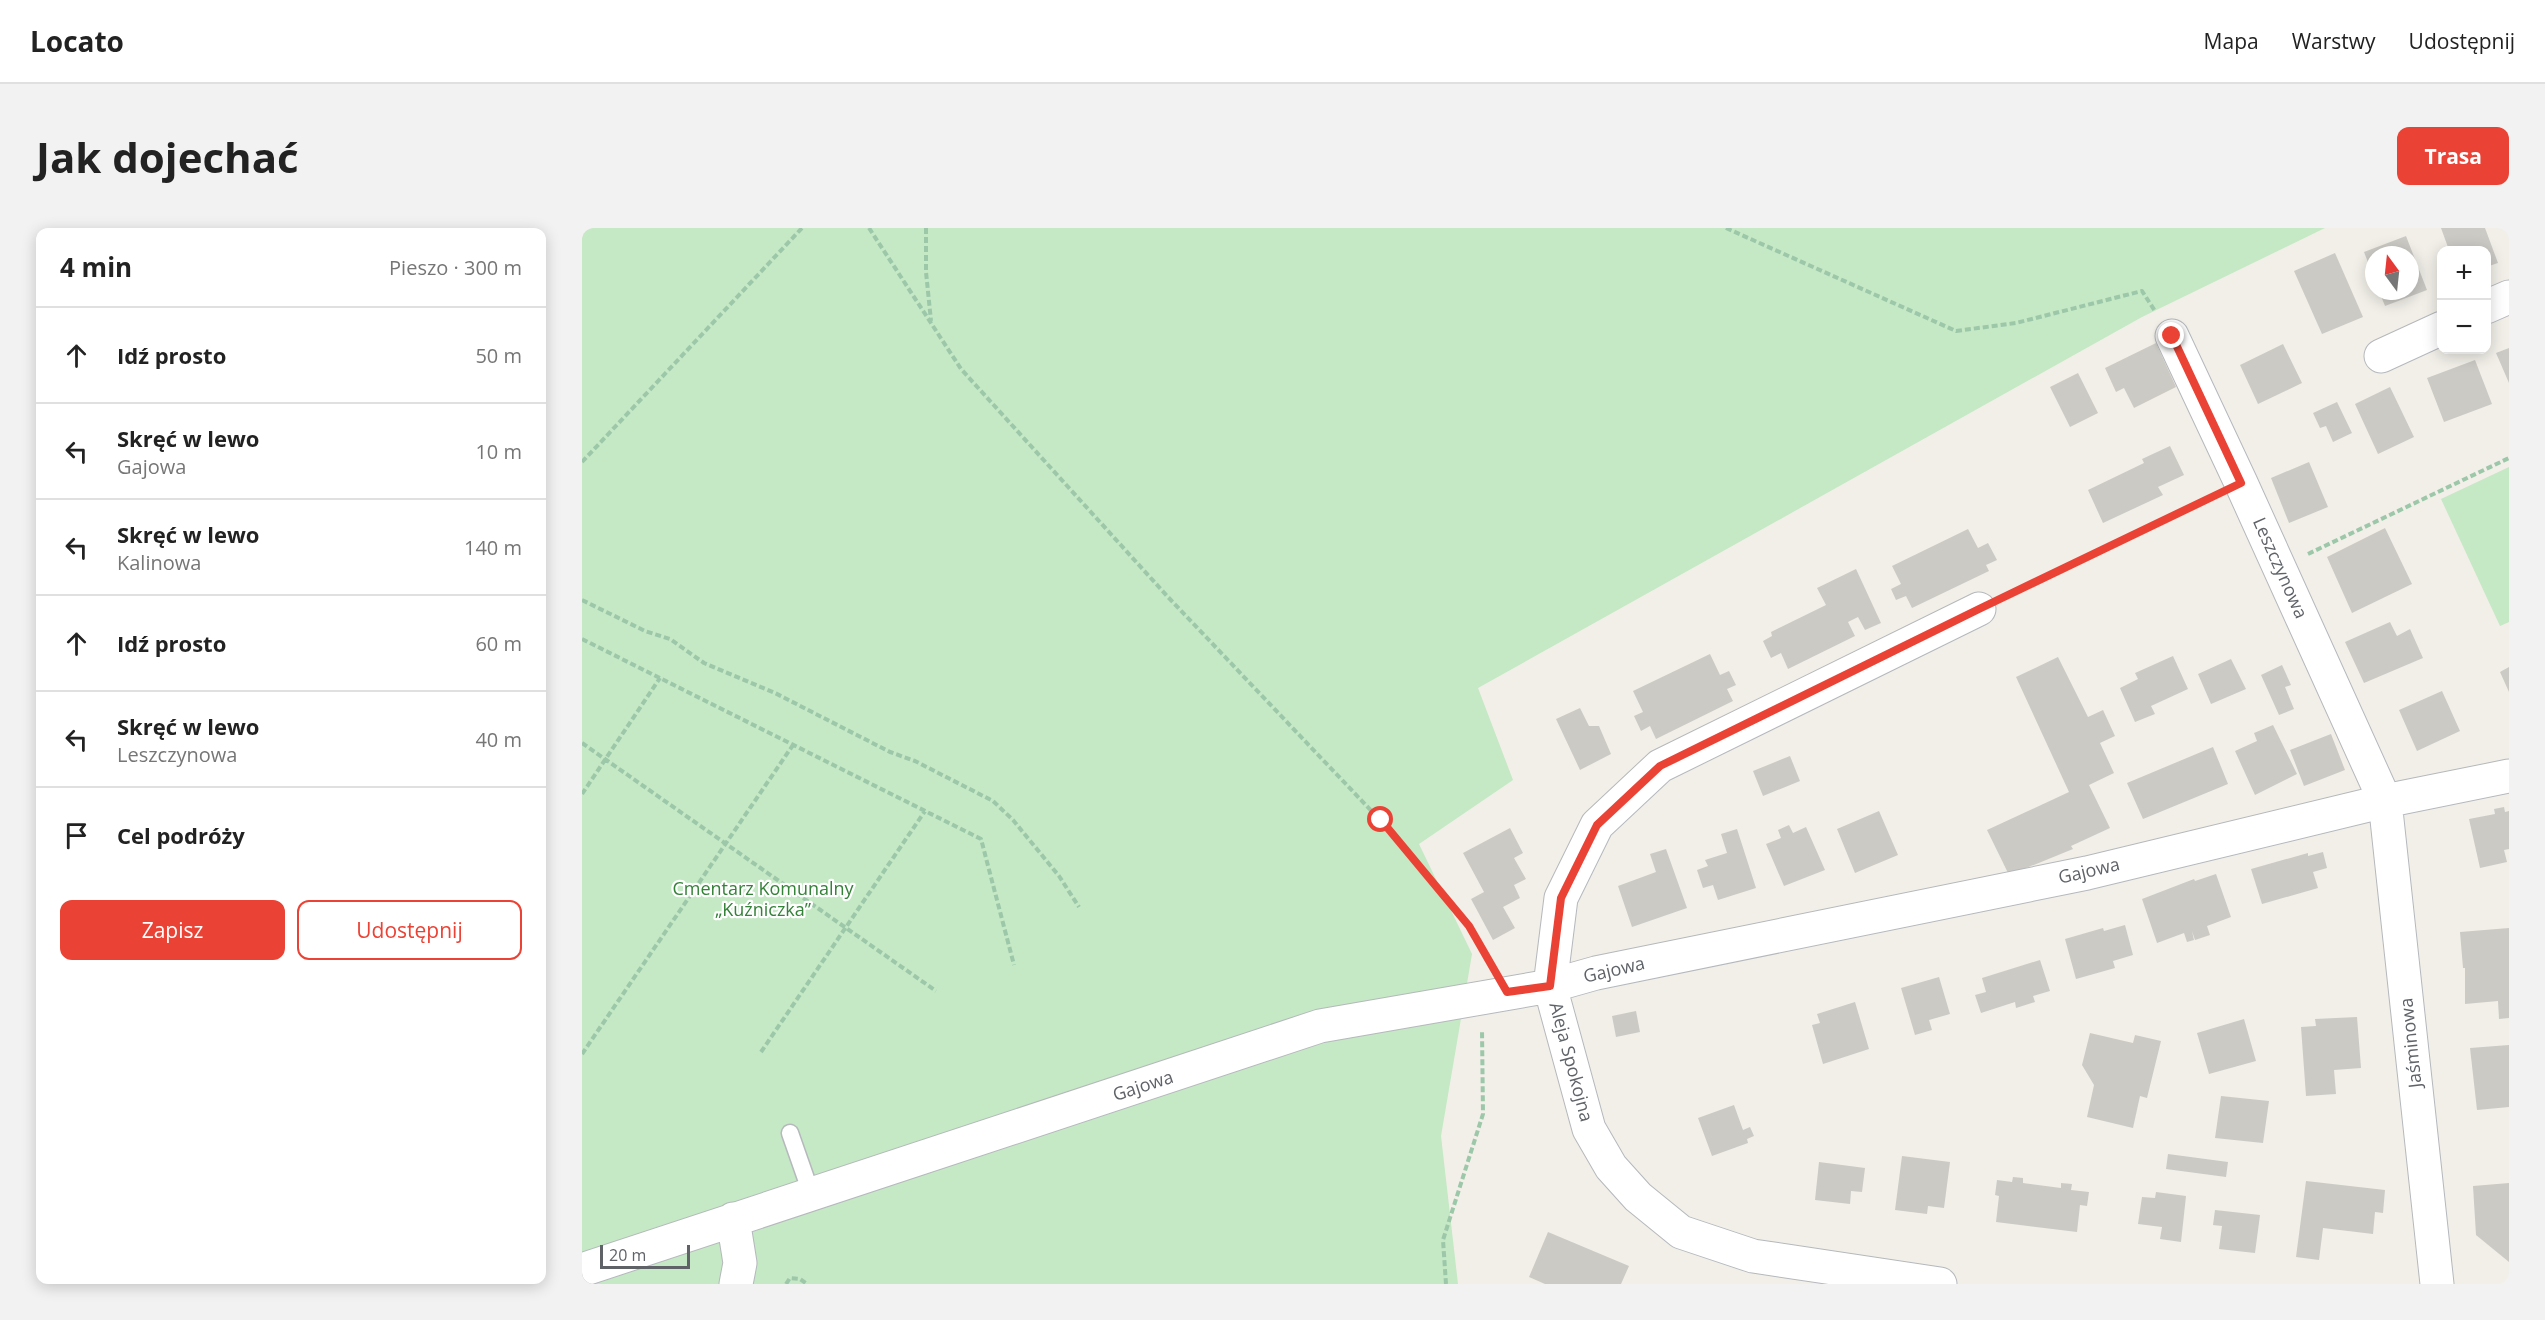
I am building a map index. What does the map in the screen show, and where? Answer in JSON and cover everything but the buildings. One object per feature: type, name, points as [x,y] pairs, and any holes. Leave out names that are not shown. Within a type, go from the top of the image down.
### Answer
[{"type":"street","points":[[2491,305],[2509,297]]},
{"type":"street","points":[[2381,356],[2437,330]]},
{"type":"street","name":"Leszczynowa","points":[[2172,336],[2280,567],[2385,801]]},
{"type":"street","points":[[1550,986],[1561,898],[1597,825],[1660,766],[1979,609]]},
{"type":"street","name":"Gajowa","points":[[582,1270],[1320,1026],[1550,986],[1596,973],[2087,873],[2385,801],[2509,776]]},
{"type":"street","name":"Jaśminowa","points":[[2385,801],[2437,1284]]},
{"type":"street","name":"Aleja Spokojna","points":[[1550,986],[1589,1129],[1611,1167],[1638,1197],[1681,1232],[1749,1270],[1940,1284]]},
{"type":"street","points":[[734,1219],[740,1263],[736,1284]]},
{"type":"lane","points":[[790,1133],[811,1193]]},
{"type":"path","points":[[582,462],[802,228]]},
{"type":"path","points":[[869,228],[969,377],[1168,597],[1381,820],[1469,926],[1507,992]]},
{"type":"path","points":[[926,228],[926,272],[931,322]]},
{"type":"path","points":[[1726,228],[1956,331],[2016,323],[2142,291],[2172,336]]},
{"type":"path","points":[[2280,567],[2509,458]]},
{"type":"path","points":[[1979,609],[2241,483]]},
{"type":"path","points":[[582,600],[645,631],[670,639],[704,663],[775,693],[890,752],[915,761],[993,801],[1013,820],[1059,876],[1078,907]]},
{"type":"path","points":[[582,639],[981,839],[1014,965]]},
{"type":"path","points":[[582,794],[660,678]]},
{"type":"path","points":[[582,743],[936,991]]},
{"type":"path","points":[[582,1054],[794,745]]},
{"type":"path","points":[[761,1052],[925,811]]},
{"type":"path","points":[[1446,1284],[1443,1240],[1483,1114],[1482,1026]]},
{"type":"path","points":[[786,1284],[790,1278],[800,1279],[807,1284]]},
{"type":"green space","name":"Cmentarz Komunalny „Kuźniczka”","points":[[582,228],[2325,228],[2142,317],[1478,688],[1513,780],[1419,844],[1472,954],[1441,1136],[1458,1284],[582,1284]]},
{"type":"green space","points":[[2509,467],[2509,622],[2500,626],[2441,499]]},
{"type":"route","points":[[1381,820],[1469,926],[1507,992],[1550,986],[1561,898],[1597,825],[1660,766],[2241,483],[2172,336]]}]
